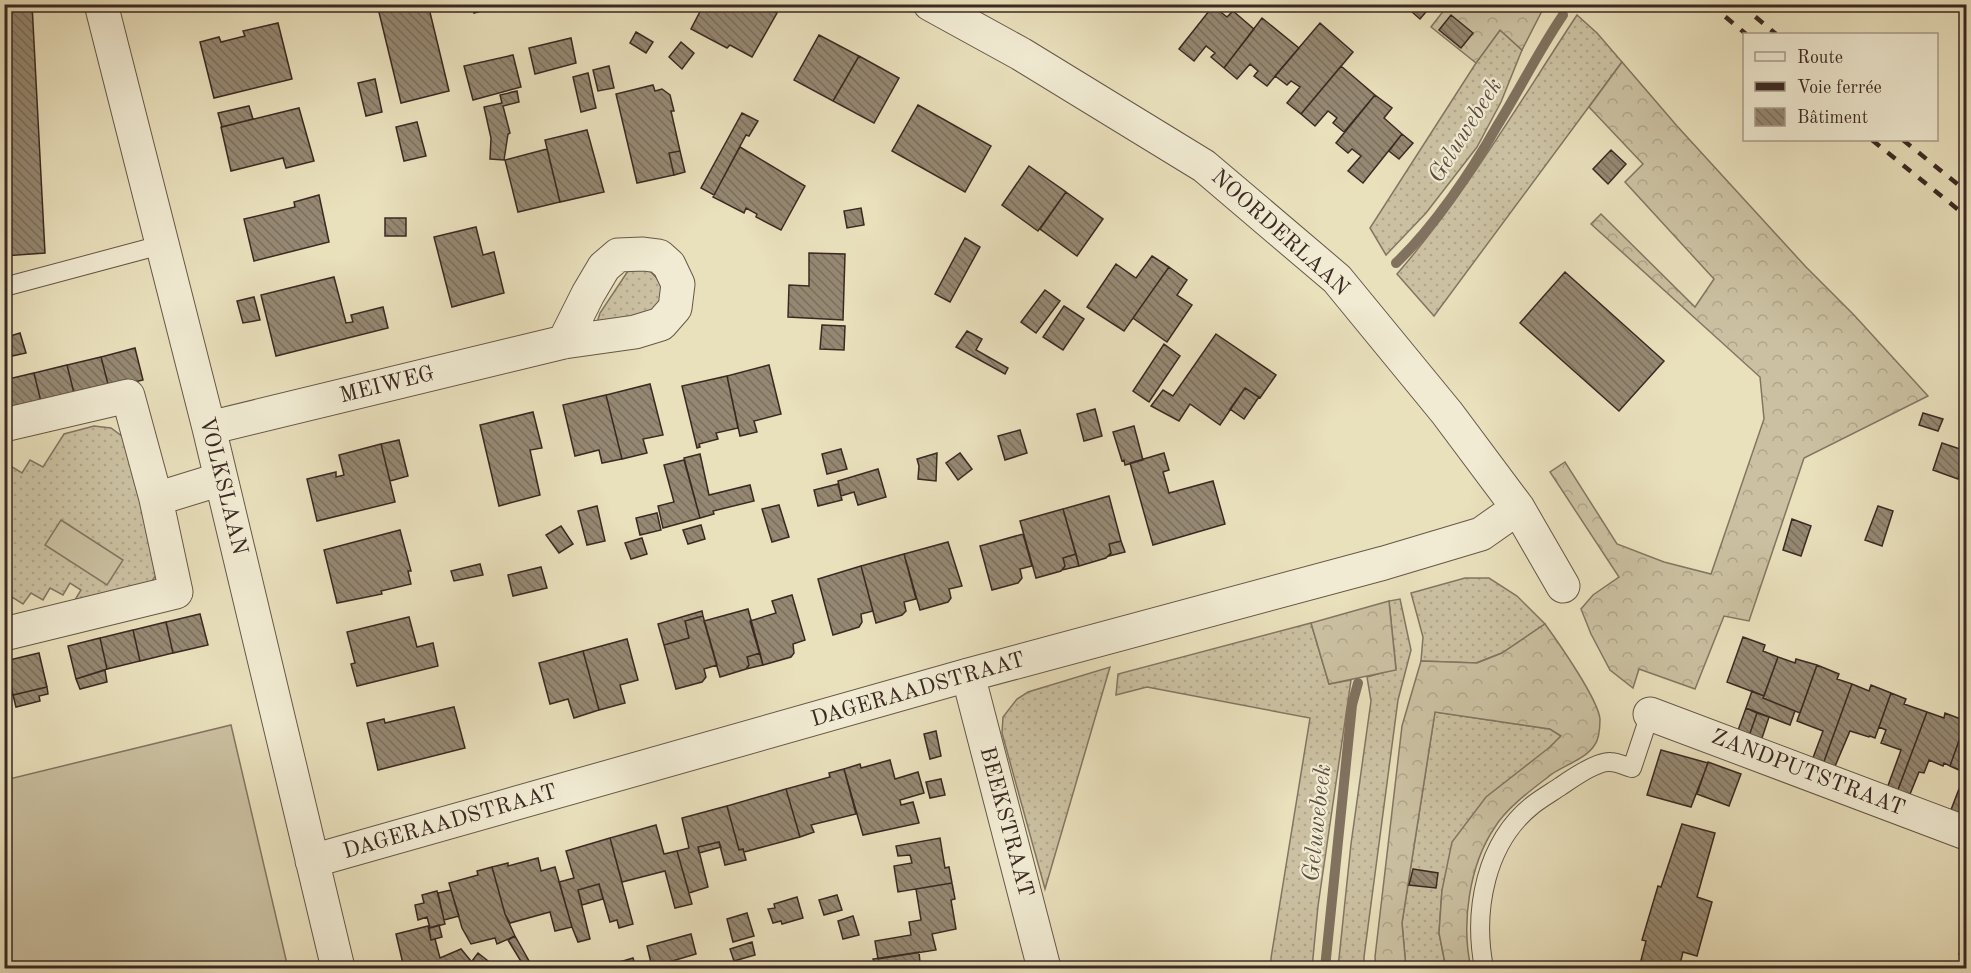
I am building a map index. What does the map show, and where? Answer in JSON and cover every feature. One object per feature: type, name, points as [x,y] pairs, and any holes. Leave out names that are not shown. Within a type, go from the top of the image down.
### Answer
[{"type":"street","name":"NOORDERLAAN","points":[[930,4],[1021,54],[1204,166],[1337,279],[1447,413],[1518,508],[1563,586]]},
{"type":"street","name":"VOLKSLAAN","points":[[107,6],[161,245],[209,428],[339,969]]},
{"type":"street","name":"MEIWEG","points":[[209,428],[564,342]]},
{"type":"street","points":[[4,425],[128,396],[156,499],[176,592],[4,634]]},
{"type":"street","points":[[156,499],[221,479]]},
{"type":"street","name":"DAGERAADSTRAAT","points":[[312,861],[968,675],[1384,563],[1481,534],[1518,508]]},
{"type":"street","name":"BEEKSTRAAT","points":[[968,675],[1044,969]]},
{"type":"street","name":"ZANDPUTSTRAAT","points":[[1650,714],[1966,833]]},
{"type":"lane","points":[[4,287],[161,245]]},
{"type":"lane","points":[[1484,969],[1481,955],[1480,909],[1491,861],[1511,827],[1533,805],[1581,772],[1608,761],[1632,768],[1650,714]]},
{"type":"green space","points":[[1448,5],[1545,5],[1522,50],[1500,30],[1476,63],[1431,27]]},
{"type":"green space","points":[[1577,15],[1597,33],[1622,62],[1434,316],[1397,274],[1469,180]]},
{"type":"green space","points":[[1500,30],[1522,50],[1501,102],[1477,147],[1426,213],[1386,255],[1370,228],[1476,63]]},
{"type":"green space","points":[[1622,62],[1677,126],[1806,267],[1854,315],[1928,396],[1804,458],[1749,621],[1724,616],[1695,689],[1639,669],[1633,688],[1610,670],[1581,609],[1593,595],[1619,577],[1550,472],[1565,462],[1617,544],[1664,562],[1711,574],[1764,419],[1760,377],[1591,224],[1601,214],[1695,307],[1714,279],[1625,182],[1643,164],[1589,107]]},
{"type":"green space","points":[[640,267],[651,272],[661,283],[662,306],[648,316],[596,326],[600,313],[628,271]]},
{"type":"green space","points":[[94,426],[111,428],[127,440],[156,575],[150,584],[69,610],[81,590],[70,583],[63,595],[50,588],[43,600],[31,593],[23,604],[12,597],[5,608],[4,473],[9,465],[22,473],[30,460],[43,467],[64,434]]},
{"type":"green space","points":[[61,520],[123,560],[107,585],[45,545]]},
{"type":"green space","points":[[1465,578],[1489,578],[1517,596],[1545,624],[1502,653],[1476,663],[1421,661],[1423,637],[1411,593]]},
{"type":"green space","points":[[1400,599],[1411,650],[1398,700],[1364,968],[1338,968],[1351,844],[1371,701],[1367,677],[1396,669],[1389,601]]},
{"type":"green space","points":[[1389,601],[1396,670],[1329,684],[1311,623]]},
{"type":"green space","points":[[1311,623],[1329,684],[1351,680],[1318,906],[1312,968],[1271,968],[1310,718],[1147,687],[1116,695],[1118,674]]},
{"type":"green space","points":[[1545,624],[1577,671],[1598,710],[1600,725],[1596,743],[1585,755],[1552,774],[1521,798],[1506,812],[1495,827],[1486,842],[1473,877],[1467,914],[1471,968],[1446,968],[1439,933],[1442,890],[1452,842],[1486,797],[1561,736],[1550,729],[1435,712],[1402,923],[1406,968],[1376,968],[1375,957],[1402,726],[1421,661],[1477,663],[1502,653]]},
{"type":"green space","points":[[1110,667],[1045,889],[1002,733],[1003,717],[1017,699],[1028,692]]},
{"type":"green space","points":[[1435,712],[1550,729],[1561,736],[1550,747],[1442,890],[1439,933],[1446,968],[1406,968],[1402,923]]},
{"type":"green space","points":[[231,725],[288,968],[5,968],[5,780]]},
{"type":"building","points":[[4,4],[32,4],[45,253],[4,256]]},
{"type":"building","points":[[377,4],[428,4],[449,91],[401,103]]},
{"type":"building","points":[[464,4],[509,4],[474,13],[473,5],[465,6]]},
{"type":"building","points":[[704,4],[761,4],[777,13],[752,57],[730,45],[727,48],[691,29]]},
{"type":"building","points":[[1403,4],[1429,4],[1431,6],[1420,19]]},
{"type":"building","points":[[1213,6],[1227,17],[1233,11],[1254,29],[1224,68],[1211,57],[1215,53],[1206,46],[1194,61],[1179,49]]},
{"type":"building","points":[[1451,15],[1473,33],[1461,48],[1439,30]]},
{"type":"building","points":[[1262,18],[1299,48],[1267,86],[1254,76],[1258,71],[1250,64],[1237,79],[1224,68]]},
{"type":"building","points":[[278,23],[292,79],[214,98],[200,42],[219,37],[221,42],[245,36],[243,31]]},
{"type":"building","points":[[1320,23],[1353,52],[1301,114],[1287,103],[1300,87],[1291,81],[1287,85],[1275,76]]},
{"type":"building","points":[[636,32],[653,42],[646,53],[630,43]]},
{"type":"building","points":[[819,35],[859,56],[833,101],[794,80]]},
{"type":"building","points":[[571,38],[576,63],[535,74],[529,48]]},
{"type":"building","points":[[681,42],[694,53],[682,69],[669,57]]},
{"type":"building","points":[[513,55],[521,87],[473,100],[464,66]]},
{"type":"building","points":[[859,56],[899,78],[874,123],[833,101]]},
{"type":"building","points":[[609,66],[614,88],[598,91],[593,70]]},
{"type":"building","points":[[1341,66],[1375,95],[1344,132],[1333,123],[1337,118],[1328,111],[1315,126],[1301,114]]},
{"type":"building","points":[[588,73],[596,108],[581,112],[573,77]]},
{"type":"building","points":[[375,79],[382,112],[366,116],[358,83]]},
{"type":"building","points":[[653,85],[655,91],[662,89],[670,95],[674,111],[671,111],[680,151],[669,153],[674,175],[637,183],[616,94]]},
{"type":"building","points":[[517,91],[519,102],[503,106],[510,133],[504,160],[490,159],[491,138],[484,107],[502,103],[500,95]]},
{"type":"building","points":[[1375,95],[1392,108],[1384,118],[1402,134],[1363,183],[1348,171],[1361,156],[1352,149],[1348,153],[1336,143]]},
{"type":"building","points":[[918,105],[991,146],[965,192],[892,151]]},
{"type":"building","points":[[249,106],[253,119],[222,127],[218,113]]},
{"type":"building","points":[[299,108],[314,161],[286,168],[283,158],[231,171],[221,127]]},
{"type":"building","points":[[742,113],[758,121],[749,136],[746,135],[714,195],[701,188]]},
{"type":"building","points":[[417,122],[426,156],[404,161],[396,127]]},
{"type":"building","points":[[587,130],[604,192],[560,202],[545,140]]},
{"type":"building","points":[[1402,134],[1413,143],[1399,159],[1389,151]]},
{"type":"building","points":[[740,147],[805,186],[781,230],[756,217],[757,214],[746,208],[744,213],[713,197]]},
{"type":"building","points":[[547,149],[560,202],[518,212],[505,160]]},
{"type":"building","points":[[1611,150],[1626,164],[1608,184],[1593,169]]},
{"type":"building","points":[[680,151],[685,172],[674,175],[669,153]]},
{"type":"building","points":[[1029,166],[1066,192],[1038,231],[1002,205]]},
{"type":"building","points":[[1066,192],[1103,219],[1077,256],[1040,229]]},
{"type":"building","points":[[319,195],[329,242],[254,261],[244,219],[295,207],[294,202]]},
{"type":"building","points":[[861,208],[864,225],[847,228],[844,211]]},
{"type":"building","points":[[385,218],[406,218],[406,236],[385,236]]},
{"type":"building","points":[[476,227],[483,255],[494,252],[504,293],[452,307],[434,237]]},
{"type":"building","points":[[965,238],[980,247],[950,302],[935,294]]},
{"type":"building","points":[[809,253],[845,254],[843,320],[788,317],[789,285],[809,286]]},
{"type":"building","points":[[1152,256],[1169,267],[1124,331],[1087,307],[1116,264],[1136,278]]},
{"type":"building","points":[[1169,267],[1187,280],[1177,295],[1192,305],[1167,342],[1133,318]]},
{"type":"building","points":[[1565,272],[1664,361],[1619,411],[1520,323]]},
{"type":"building","points":[[334,277],[346,323],[353,322],[351,315],[383,307],[388,328],[276,356],[261,295]]},
{"type":"building","points":[[1045,290],[1060,301],[1036,333],[1021,322]]},
{"type":"building","points":[[254,297],[260,320],[243,323],[237,301]]},
{"type":"building","points":[[1064,306],[1084,319],[1063,350],[1043,337]]},
{"type":"building","points":[[822,325],[845,326],[844,350],[820,349]]},
{"type":"building","points":[[967,331],[982,339],[976,350],[1008,368],[1005,374],[956,347]]},
{"type":"building","points":[[20,333],[26,353],[12,356],[7,337]]},
{"type":"building","points":[[1216,334],[1276,375],[1260,398],[1245,388],[1220,425],[1190,404],[1179,421],[1151,406],[1163,390],[1173,396]]},
{"type":"building","points":[[1164,344],[1180,356],[1149,402],[1133,391]]},
{"type":"building","points":[[135,348],[143,380],[109,388],[101,357]]},
{"type":"building","points":[[101,357],[109,388],[75,397],[67,365]]},
{"type":"building","points":[[67,365],[75,397],[42,406],[34,373]]},
{"type":"building","points":[[769,365],[781,414],[754,421],[757,432],[740,436],[727,376]]},
{"type":"building","points":[[34,373],[42,406],[11,412],[4,380]]},
{"type":"building","points":[[727,376],[738,428],[716,433],[718,439],[699,444],[700,447],[697,448],[682,386]]},
{"type":"building","points":[[650,384],[663,435],[643,439],[647,453],[622,459],[606,395]]},
{"type":"building","points":[[1245,388],[1259,397],[1244,419],[1230,409]]},
{"type":"building","points":[[606,395],[622,459],[602,463],[599,450],[575,456],[563,405]]},
{"type":"building","points":[[1095,409],[1102,436],[1084,441],[1077,414]]},
{"type":"building","points":[[533,412],[542,448],[530,450],[540,495],[499,506],[480,425]]},
{"type":"building","points":[[1923,413],[1943,419],[1938,431],[1919,425]]},
{"type":"building","points":[[1134,426],[1143,460],[1125,465],[1113,432]]},
{"type":"building","points":[[1020,430],[1027,453],[1005,460],[998,436]]},
{"type":"building","points":[[399,440],[408,476],[390,481],[381,444]]},
{"type":"building","points":[[1942,443],[1966,451],[1958,479],[1933,470]]},
{"type":"building","points":[[381,444],[395,502],[317,521],[307,479],[336,472],[336,477],[344,475],[339,455]]},
{"type":"building","points":[[841,449],[847,469],[827,474],[822,454]]},
{"type":"building","points":[[937,453],[936,481],[918,479],[917,459]]},
{"type":"building","points":[[960,453],[972,469],[958,480],[946,463]]},
{"type":"building","points":[[1164,453],[1169,470],[1163,472],[1169,493],[1213,481],[1225,524],[1153,545],[1130,463]]},
{"type":"building","points":[[700,454],[709,495],[750,485],[754,501],[713,511],[714,514],[700,518],[684,458]]},
{"type":"building","points":[[684,460],[700,518],[663,528],[658,506],[674,502],[664,465]]},
{"type":"building","points":[[878,469],[886,497],[858,505],[854,492],[841,496],[838,481]]},
{"type":"building","points":[[838,484],[842,500],[818,506],[814,490]]},
{"type":"building","points":[[1109,496],[1121,541],[1109,544],[1111,553],[1106,558],[1079,566],[1063,509]]},
{"type":"building","points":[[779,505],[789,537],[772,542],[762,509]]},
{"type":"building","points":[[597,506],[605,541],[587,545],[578,511]]},
{"type":"building","points":[[1878,506],[1893,511],[1882,546],[1865,540]]},
{"type":"building","points":[[1063,509],[1076,554],[1063,558],[1065,566],[1061,571],[1036,578],[1020,521]]},
{"type":"building","points":[[657,513],[661,530],[640,535],[636,518]]},
{"type":"building","points":[[1792,519],[1811,526],[1801,556],[1783,550]]},
{"type":"building","points":[[701,525],[705,539],[688,544],[683,530]]},
{"type":"building","points":[[561,526],[573,544],[559,553],[546,535]]},
{"type":"building","points":[[400,530],[411,571],[408,571],[411,584],[381,591],[382,594],[337,603],[324,550]]},
{"type":"building","points":[[1023,534],[1032,566],[1020,569],[1022,578],[1018,583],[992,590],[980,546]]},
{"type":"building","points":[[642,538],[647,554],[631,559],[625,543]]},
{"type":"building","points":[[1121,541],[1125,552],[1109,556],[1111,553],[1109,544]]},
{"type":"building","points":[[948,542],[962,586],[949,589],[951,598],[948,602],[920,610],[904,554]]},
{"type":"building","points":[[904,554],[916,599],[904,602],[906,611],[902,615],[876,623],[861,566]]},
{"type":"building","points":[[1076,554],[1079,566],[1062,570],[1065,566],[1063,558]]},
{"type":"building","points":[[480,564],[483,575],[454,581],[451,571]]},
{"type":"building","points":[[861,566],[873,611],[861,614],[862,622],[859,627],[833,635],[818,579]]},
{"type":"building","points":[[541,567],[547,588],[513,596],[508,575]]},
{"type":"building","points":[[792,595],[805,640],[793,644],[794,653],[791,657],[763,665],[750,621],[776,613],[772,601]]},
{"type":"building","points":[[748,609],[760,653],[747,657],[749,665],[746,669],[720,677],[704,621]]},
{"type":"building","points":[[702,611],[703,616],[685,621],[689,638],[664,645],[658,624]]},
{"type":"building","points":[[200,614],[208,645],[173,653],[166,622]]},
{"type":"building","points":[[703,616],[717,665],[704,669],[706,677],[702,682],[676,689],[664,645],[689,638],[685,621]]},
{"type":"building","points":[[409,617],[417,647],[433,643],[438,666],[357,686],[351,664],[355,663],[347,632]]},
{"type":"building","points":[[166,622],[173,653],[140,661],[133,630]]},
{"type":"building","points":[[133,630],[140,661],[107,669],[100,638]]},
{"type":"building","points":[[1743,637],[1765,645],[1763,651],[1778,657],[1764,696],[1727,682]]},
{"type":"building","points":[[100,638],[107,669],[76,679],[68,646]]},
{"type":"building","points":[[627,639],[638,680],[620,685],[625,703],[599,710],[583,651]]},
{"type":"building","points":[[583,651],[599,710],[574,718],[568,699],[550,704],[539,663]]},
{"type":"building","points":[[39,653],[47,687],[13,695],[5,661]]},
{"type":"building","points":[[760,653],[763,665],[746,669],[749,665],[747,657]]},
{"type":"building","points":[[1778,657],[1795,663],[1796,659],[1817,665],[1800,713],[1763,698]]},
{"type":"building","points":[[4,662],[13,695],[4,697]]},
{"type":"building","points":[[1817,665],[1839,674],[1837,679],[1852,684],[1822,767],[1811,763],[1823,731],[1797,721]]},
{"type":"building","points":[[105,670],[107,682],[80,689],[76,679]]},
{"type":"building","points":[[1852,684],[1869,691],[1871,685],[1891,693],[1875,738],[1850,731],[1833,771],[1822,767]]},
{"type":"building","points":[[47,687],[48,694],[39,696],[40,701],[16,707],[13,695]]},
{"type":"building","points":[[1752,691],[1795,711],[1790,725],[1746,708]]},
{"type":"building","points":[[1891,693],[1906,699],[1904,704],[1927,712],[1896,795],[1886,791],[1901,750],[1881,743],[1886,730],[1879,727]]},
{"type":"building","points":[[454,707],[465,748],[378,770],[367,723],[384,719],[385,723]]},
{"type":"building","points":[[1746,708],[1757,713],[1748,739],[1736,736]]},
{"type":"building","points":[[1927,712],[1944,718],[1945,713],[1966,721],[1950,766],[1944,763],[1943,766],[1929,760],[1924,773],[1919,772],[1908,799],[1896,795]]},
{"type":"building","points":[[1757,713],[1769,717],[1760,744],[1748,739]]},
{"type":"building","points":[[1966,721],[1966,773],[1950,766]]},
{"type":"building","points":[[936,731],[941,756],[930,759],[924,734]]},
{"type":"building","points":[[1661,750],[1708,763],[1691,807],[1647,795]]},
{"type":"building","points":[[890,760],[895,779],[918,772],[924,793],[900,800],[901,805],[913,802],[919,823],[863,835],[844,769],[860,764],[861,768]]},
{"type":"building","points":[[1708,762],[1741,774],[1729,806],[1697,794]]},
{"type":"building","points":[[844,769],[856,814],[811,825],[814,832],[800,837],[786,789],[830,777],[829,773]]},
{"type":"building","points":[[941,779],[945,795],[930,798],[926,782]]},
{"type":"building","points":[[786,789],[800,837],[744,852],[743,849],[739,850],[727,806]]},
{"type":"building","points":[[1959,789],[1966,791],[1966,821],[1949,815]]},
{"type":"building","points":[[727,806],[739,850],[743,849],[746,860],[725,865],[719,842],[698,847],[708,887],[689,893],[677,851],[689,848],[682,818]]},
{"type":"building","points":[[1682,824],[1715,833],[1697,897],[1712,902],[1697,956],[1683,952],[1679,968],[1639,968],[1646,941],[1642,940],[1658,886],[1661,887]]},
{"type":"building","points":[[656,825],[664,854],[677,851],[692,904],[675,908],[665,871],[622,882],[610,838]]},
{"type":"building","points":[[610,838],[633,924],[619,928],[617,920],[610,922],[599,884],[578,890],[590,939],[578,942],[559,882],[574,878],[566,851]]},
{"type":"building","points":[[940,838],[945,868],[949,867],[952,883],[898,892],[894,866],[912,863],[910,855],[898,856],[896,846]]},
{"type":"building","points":[[719,842],[721,847],[699,853],[698,847]]},
{"type":"building","points":[[538,858],[541,871],[555,867],[572,927],[555,931],[550,912],[510,923],[505,914],[492,867],[508,863],[508,866]]},
{"type":"building","points":[[492,867],[505,914],[515,936],[497,944],[495,938],[471,944],[462,928],[449,883],[478,875],[477,871]]},
{"type":"building","points":[[1413,869],[1438,873],[1436,888],[1409,885]]},
{"type":"building","points":[[952,883],[955,899],[951,900],[956,929],[932,934],[936,950],[878,959],[875,941],[911,935],[909,922],[921,920],[916,889]]},
{"type":"building","points":[[599,884],[603,899],[582,905],[578,890]]},
{"type":"building","points":[[451,890],[459,916],[444,920],[438,893]]},
{"type":"building","points":[[437,891],[445,924],[430,928],[427,917],[418,920],[415,905],[424,903],[422,895]]},
{"type":"building","points":[[837,895],[842,910],[824,915],[819,900]]},
{"type":"building","points":[[797,897],[803,918],[782,924],[781,921],[773,923],[768,909],[775,908],[774,904]]},
{"type":"building","points":[[747,913],[754,936],[733,942],[727,919]]},
{"type":"building","points":[[853,916],[859,935],[843,939],[838,921]]},
{"type":"building","points":[[439,925],[442,937],[431,940],[429,928]]},
{"type":"building","points":[[428,926],[431,940],[435,939],[440,958],[461,949],[471,961],[445,968],[404,968],[396,934]]},
{"type":"building","points":[[1966,933],[1966,957],[1959,954]]},
{"type":"building","points":[[691,934],[696,954],[652,967],[647,946]]},
{"type":"building","points":[[515,936],[533,968],[525,968],[508,940]]},
{"type":"building","points":[[752,942],[755,955],[734,961],[730,949]]},
{"type":"building","points":[[919,952],[920,963],[891,968],[877,968],[873,959]]},
{"type":"building","points":[[478,953],[497,968],[481,968],[472,961]]},
{"type":"building","points":[[633,958],[636,968],[600,968]]},
{"type":"waterway","name":"Geluwebeek","points":[[1396,263],[1438,216],[1464,180],[1563,15]]},
{"type":"waterway","name":"Geluwebeek","points":[[1325,968],[1352,705],[1358,683]]},
{"type":"railway","points":[[1710,4],[1745,33]]},
{"type":"railway","points":[[1740,4],[1775,33]]},
{"type":"railway","points":[[1873,141],[1966,216]]},
{"type":"railway","points":[[1904,141],[1966,191]]}]
